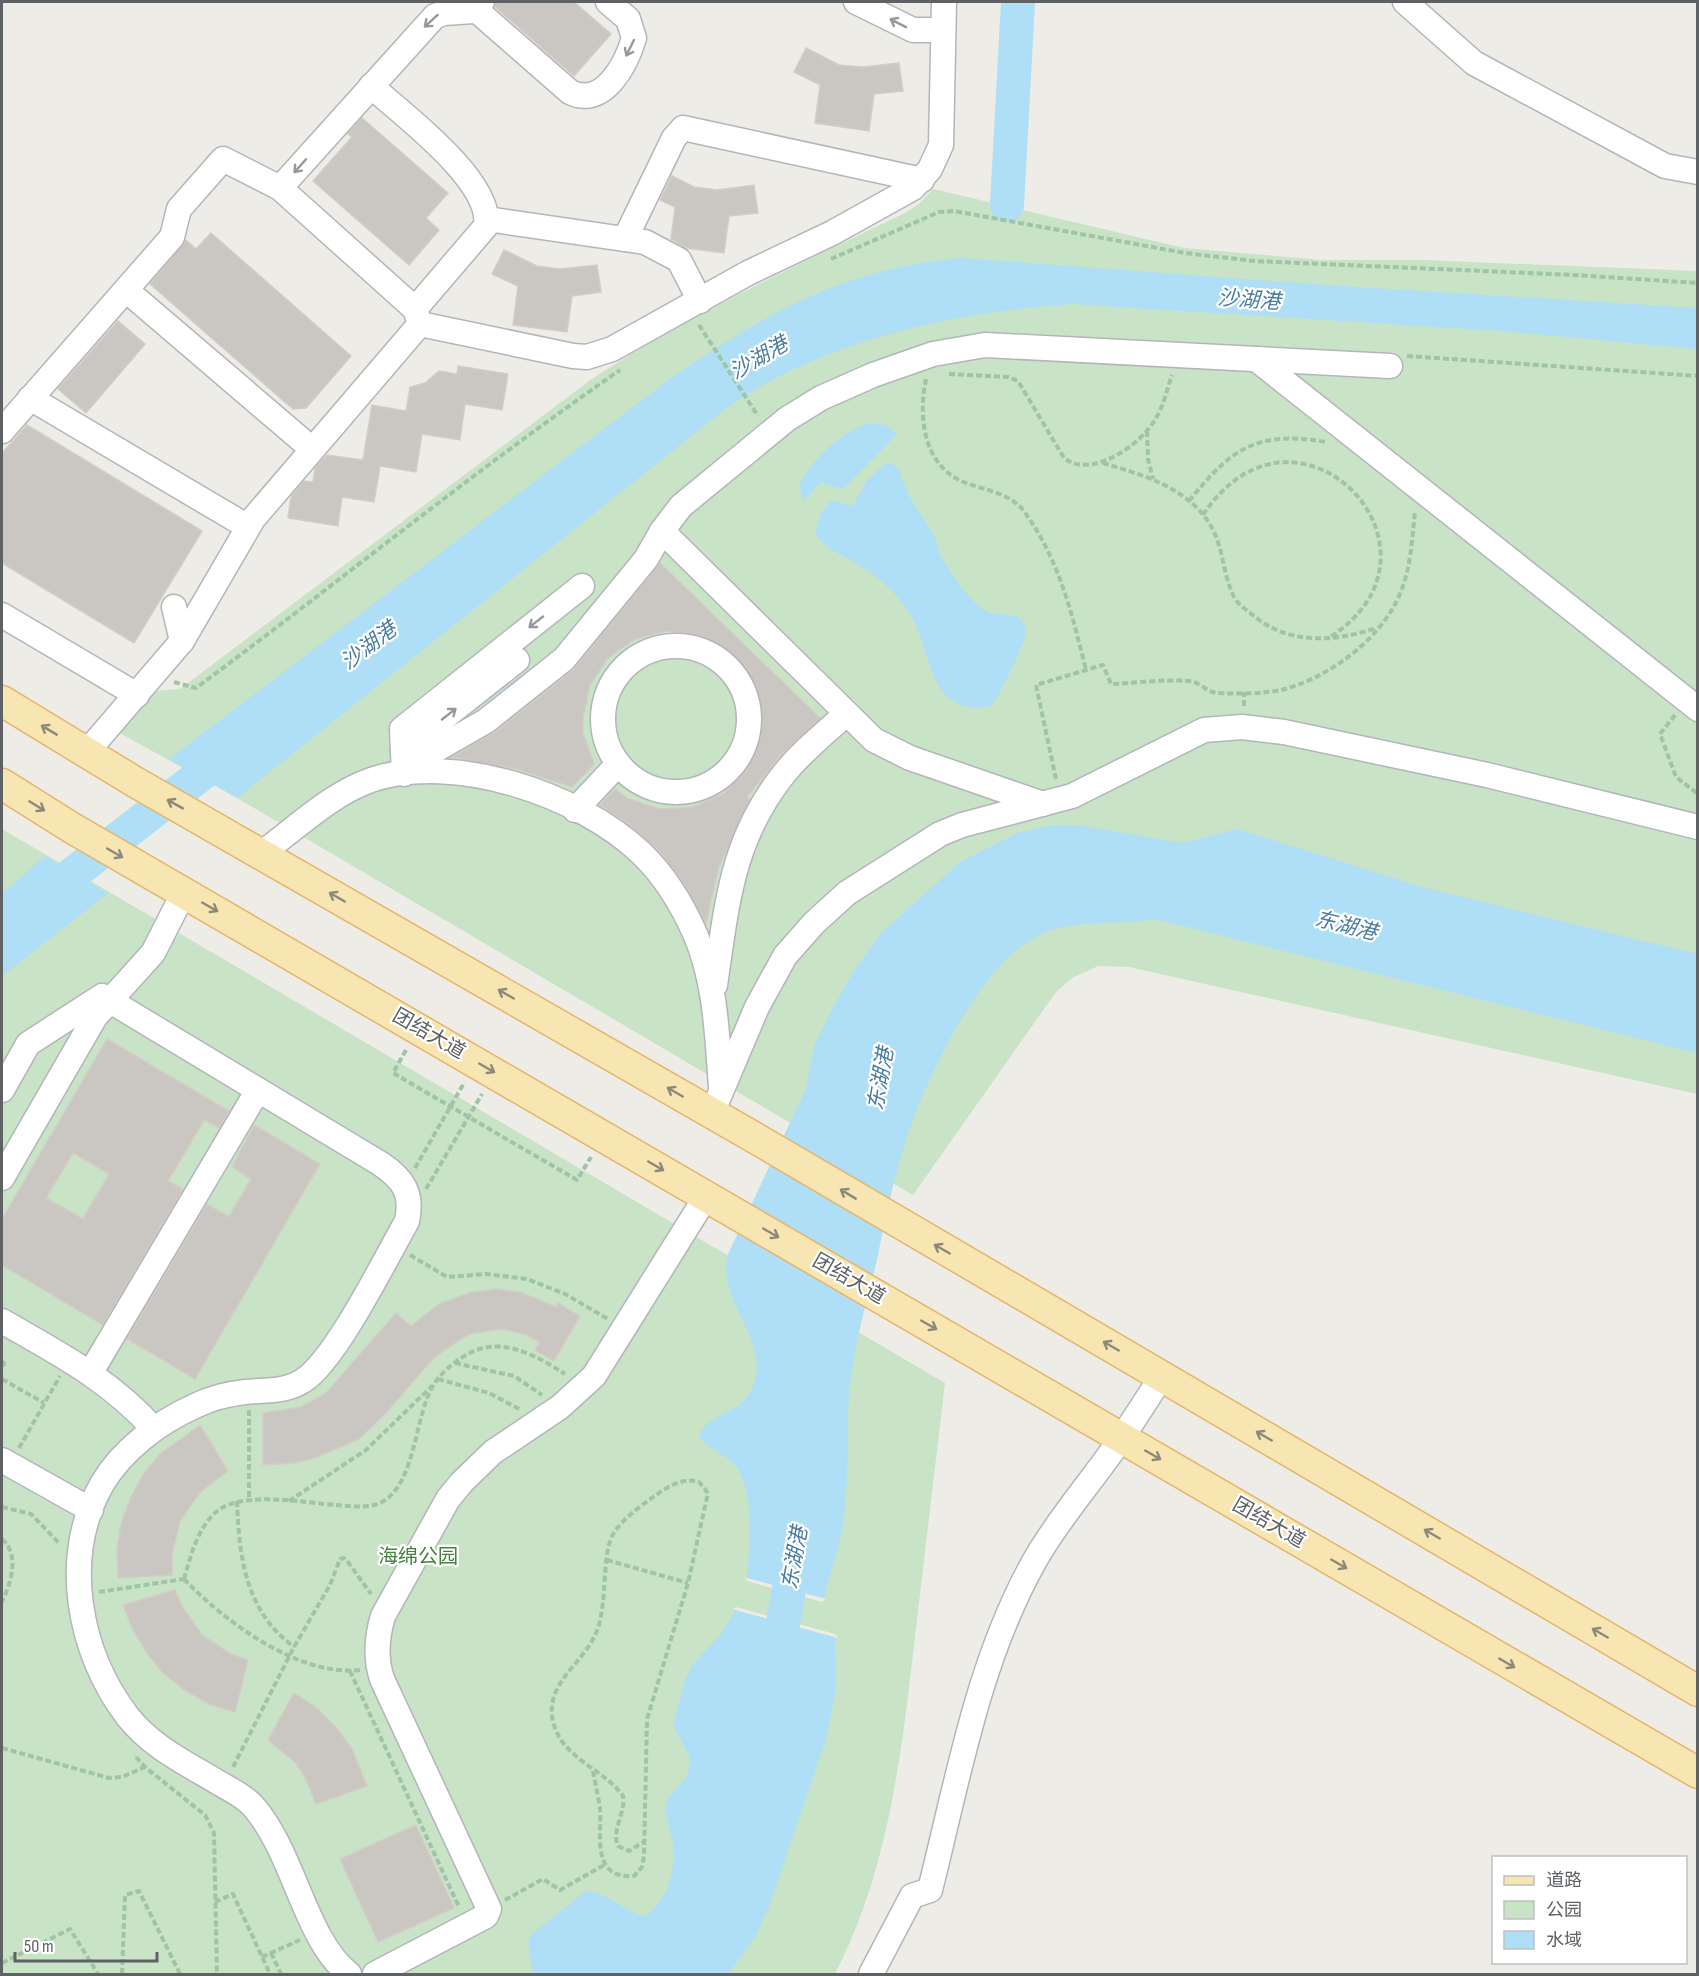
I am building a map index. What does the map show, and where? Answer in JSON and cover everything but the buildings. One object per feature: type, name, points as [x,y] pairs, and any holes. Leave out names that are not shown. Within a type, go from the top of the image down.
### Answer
[{"type":"main road","points":[[2,701],[135,782],[716,1103],[762,1142],[1698,1691]]},
{"type":"main road","name":"团结大道","points":[[2,784],[72,828],[714,1199],[1698,1773]]},
{"type":"street","points":[[280,188],[435,16],[479,5],[570,92],[588,97],[597,95],[609,84],[634,38],[628,19],[608,2]]},
{"type":"street","points":[[856,2],[913,30],[943,30]]},
{"type":"street","points":[[2,431],[172,237],[179,209],[223,159],[280,188],[417,316],[573,356],[587,357],[612,350],[699,313],[748,273],[883,206],[922,180],[937,157],[941,145],[944,2]]},
{"type":"street","points":[[1405,2],[1474,63],[1665,166],[1698,172]]},
{"type":"street","points":[[86,753],[182,641],[248,527],[312,449],[486,226],[487,219],[484,209],[458,163],[371,86]]},
{"type":"street","points":[[625,239],[674,138],[683,128],[922,180]]},
{"type":"street","points":[[487,219],[645,242],[679,260],[699,313]]},
{"type":"street","points":[[126,290],[312,449]]},
{"type":"street","points":[[262,853],[352,788],[386,776],[404,764],[486,721],[564,659],[646,559],[662,531],[681,506],[787,419],[842,388],[930,364],[974,346],[1013,345],[1390,366]]},
{"type":"street","points":[[1256,359],[1692,705]]},
{"type":"street","points":[[30,398],[248,527]]},
{"type":"street","points":[[662,531],[874,740],[890,750],[1052,802]]},
{"type":"street","points":[[404,764],[402,729],[582,586]]},
{"type":"street","points":[[174,607],[182,641]]},
{"type":"street","points":[[2,615],[137,695]]},
{"type":"street","points":[[665,646],[693,648],[718,659],[738,680],[748,705],[748,733],[738,759],[719,779],[693,791],[666,792],[639,783],[618,764],[606,740],[603,712],[614,679],[628,663],[639,655],[665,646]]},
{"type":"street","points":[[404,764],[517,660]]},
{"type":"street","points":[[716,1103],[713,997],[730,883],[747,830],[783,775],[846,714]]},
{"type":"street","points":[[716,1103],[772,979],[785,956],[814,923],[847,893],[940,834],[962,825],[1052,802],[1132,768],[1203,730],[1242,728],[1284,732],[1487,775],[1698,827]]},
{"type":"street","points":[[404,764],[514,783],[575,810],[616,834],[657,869],[695,935],[713,997]]},
{"type":"street","points":[[575,810],[618,764]]},
{"type":"street","points":[[2,1178],[95,1017],[153,953],[171,885]]},
{"type":"street","points":[[2,1090],[28,1044],[102,996],[381,1164],[405,1184],[410,1203],[408,1221],[333,1349],[313,1374],[287,1389],[243,1392],[212,1399],[154,1429],[104,1481],[91,1510],[80,1566],[82,1615],[93,1656],[114,1697],[129,1718],[159,1747],[251,1805],[274,1835],[332,1958],[349,1974]]},
{"type":"street","points":[[91,1372],[258,1090]]},
{"type":"street","points":[[375,1974],[486,1916],[489,1909],[378,1667],[378,1635],[383,1616],[448,1500],[462,1482],[493,1452],[548,1416],[584,1387],[714,1199]]},
{"type":"street","points":[[2,1321],[91,1372],[130,1404],[154,1429]]},
{"type":"street","points":[[871,1974],[912,1896],[930,1890],[982,1688],[994,1650],[1034,1562],[1162,1376]]},
{"type":"street","points":[[5,1463],[91,1510]]},
{"type":"path","points":[[699,313],[707,338],[754,409]]},
{"type":"path","points":[[1103,463],[1147,430],[1158,415],[1179,355]]},
{"type":"path","points":[[1390,366],[1390,355],[1698,376]]},
{"type":"path","points":[[1086,670],[1070,608],[1053,560],[1023,512],[1004,496],[953,477],[942,468],[930,451],[926,441],[922,406],[930,364],[1014,379],[1023,388],[1064,458],[1075,463],[1103,463],[1153,480],[1188,501],[1203,515],[1219,542],[1238,603],[1258,619],[1289,634],[1326,639],[1379,627]]},
{"type":"path","points":[[1147,430],[1148,459],[1153,480]]},
{"type":"path","points":[[1188,501],[1224,461],[1245,448],[1269,440],[1290,438],[1333,444]]},
{"type":"path","points":[[1203,515],[1214,499],[1237,477],[1274,463],[1298,462],[1314,465],[1329,471],[1355,490],[1373,517],[1378,532],[1381,548],[1377,580],[1364,609],[1353,621],[1326,639]]},
{"type":"path","points":[[1052,802],[1036,686],[1103,665],[1111,684],[1189,681],[1212,692],[1266,692],[1290,687],[1323,672],[1379,627],[1394,607],[1407,573],[1416,504]]},
{"type":"path","points":[[1692,705],[1660,734],[1676,777],[1698,794]]},
{"type":"path","points":[[406,1050],[393,1073],[468,1117],[577,1180],[591,1157]]},
{"type":"path","points":[[405,1184],[464,1083]]},
{"type":"path","points":[[408,1221],[482,1094]]},
{"type":"path","points":[[394,1245],[447,1277],[504,1275],[550,1287],[584,1304],[624,1329]]},
{"type":"path","points":[[288,1502],[366,1450],[454,1363],[482,1348],[508,1348],[549,1364],[584,1387]]},
{"type":"path","points":[[5,1463],[69,1359]]},
{"type":"path","points":[[2,1362],[4,1363],[2,1367]]},
{"type":"path","points":[[454,1363],[499,1372],[524,1381],[534,1387],[548,1416]]},
{"type":"path","points":[[2,1379],[44,1403]]},
{"type":"path","points":[[438,1379],[489,1394],[513,1405],[548,1416]]},
{"type":"path","points":[[184,1579],[206,1523],[219,1508],[237,1501],[363,1507],[380,1503],[390,1495],[404,1474],[435,1383]]},
{"type":"path","points":[[243,1392],[250,1419],[249,1500]]},
{"type":"path","points":[[593,1771],[600,1810],[598,1842],[606,1864],[620,1875],[630,1877],[638,1874],[644,1862],[645,1841],[647,1719],[688,1583],[708,1493],[704,1485],[694,1481],[670,1485],[636,1509],[614,1532],[608,1544],[604,1604],[596,1634],[554,1691],[552,1710],[554,1726],[565,1743],[593,1771],[612,1783],[623,1796],[623,1811],[617,1832],[618,1846],[629,1851],[645,1841]]},
{"type":"path","points":[[237,1501],[241,1561],[250,1591],[270,1624],[294,1647]]},
{"type":"path","points":[[2,1507],[26,1511],[36,1518],[80,1566]]},
{"type":"path","points":[[2,1539],[10,1549],[13,1567],[2,1602]]},
{"type":"path","points":[[224,1786],[289,1656],[321,1601],[341,1558],[345,1558],[362,1580],[383,1616]]},
{"type":"path","points":[[607,1560],[688,1583]]},
{"type":"path","points":[[80,1595],[184,1579],[232,1621],[289,1656],[322,1667],[350,1671],[378,1667]]},
{"type":"path","points":[[350,1671],[468,1926]]},
{"type":"path","points":[[2,1748],[109,1778],[122,1777],[145,1767]]},
{"type":"path","points":[[489,1909],[543,1879],[560,1890],[606,1864]]},
{"type":"path","points":[[122,1974],[125,1895],[139,1891],[180,1974]]},
{"type":"path","points":[[215,1902],[233,1894],[270,1974]]},
{"type":"path","points":[[2,1963],[70,1929],[98,1974]]},
{"type":"path","points":[[262,1957],[319,1931]]},
{"type":"path","points":[[271,1953],[281,1974]]},
{"type":"green space","points":[[933,189],[1184,248],[1321,260],[1423,260],[1697,271],[1697,1094],[1129,967],[1098,966],[1072,978],[1056,992],[913,1195],[237,798],[118,732],[154,691],[180,689],[589,381],[705,312],[907,212],[920,203]]},
{"type":"green space","name":"海绵公园","points":[[2,829],[945,1383],[905,1723],[890,1809],[881,1851],[868,1893],[835,1974],[2,1974]]},
{"type":"water","points":[[960,258],[1341,286],[1697,308],[1697,349],[1501,331],[1071,304],[980,314],[890,334],[847,347],[805,364],[725,409],[237,798],[169,759],[671,378],[707,354],[774,314],[842,284],[917,264]]},
{"type":"water","points":[[869,423],[886,425],[897,434],[843,489],[821,482],[804,501],[799,485],[812,465],[837,440]]},
{"type":"water","points":[[885,464],[892,464],[899,470],[909,496],[935,537],[940,555],[962,589],[980,608],[991,613],[1017,616],[1025,627],[1025,638],[1017,658],[991,706],[970,707],[954,702],[934,677],[915,625],[903,603],[878,579],[861,566],[831,549],[815,533],[821,513],[831,500],[853,506],[867,480]]},
{"type":"water","points":[[1052,825],[1077,825],[1183,843],[1237,829],[1425,888],[1697,954],[1697,1053],[1155,919],[1061,927],[1032,939],[1010,955],[970,1005],[936,1067],[910,1127],[891,1194],[855,1353],[850,1383],[844,1515],[823,1599],[747,1578],[749,1518],[745,1486],[733,1463],[699,1437],[703,1428],[710,1422],[745,1399],[752,1390],[756,1376],[753,1344],[728,1285],[726,1270],[728,1254],[806,1089],[814,1047],[830,1013],[852,974],[881,933],[960,862],[1017,833]]},
{"type":"water","points":[[45,856],[108,893],[2,976],[2,894]]},
{"type":"water","points":[[735,1610],[835,1637],[836,1688],[827,1736],[769,1907],[755,1937],[728,1974],[533,1974],[528,1941],[532,1934],[586,1891],[599,1894],[644,1916],[659,1903],[665,1894],[674,1853],[666,1801],[688,1775],[690,1757],[673,1725],[685,1680],[693,1664],[722,1633]]},
{"type":"pier","points":[[744,1577],[826,1599],[822,1602],[747,1581]]},
{"type":"pier","points":[[736,1607],[835,1634],[838,1638],[732,1609]]},
{"type":"waterway","points":[[1007,205],[1018,2]]},
{"type":"waterway","name":"沙湖港","points":[[2,936],[61,883],[235,748]]},
{"type":"waterway","name":"东湖港","points":[[775,1669],[797,1544]]}]
